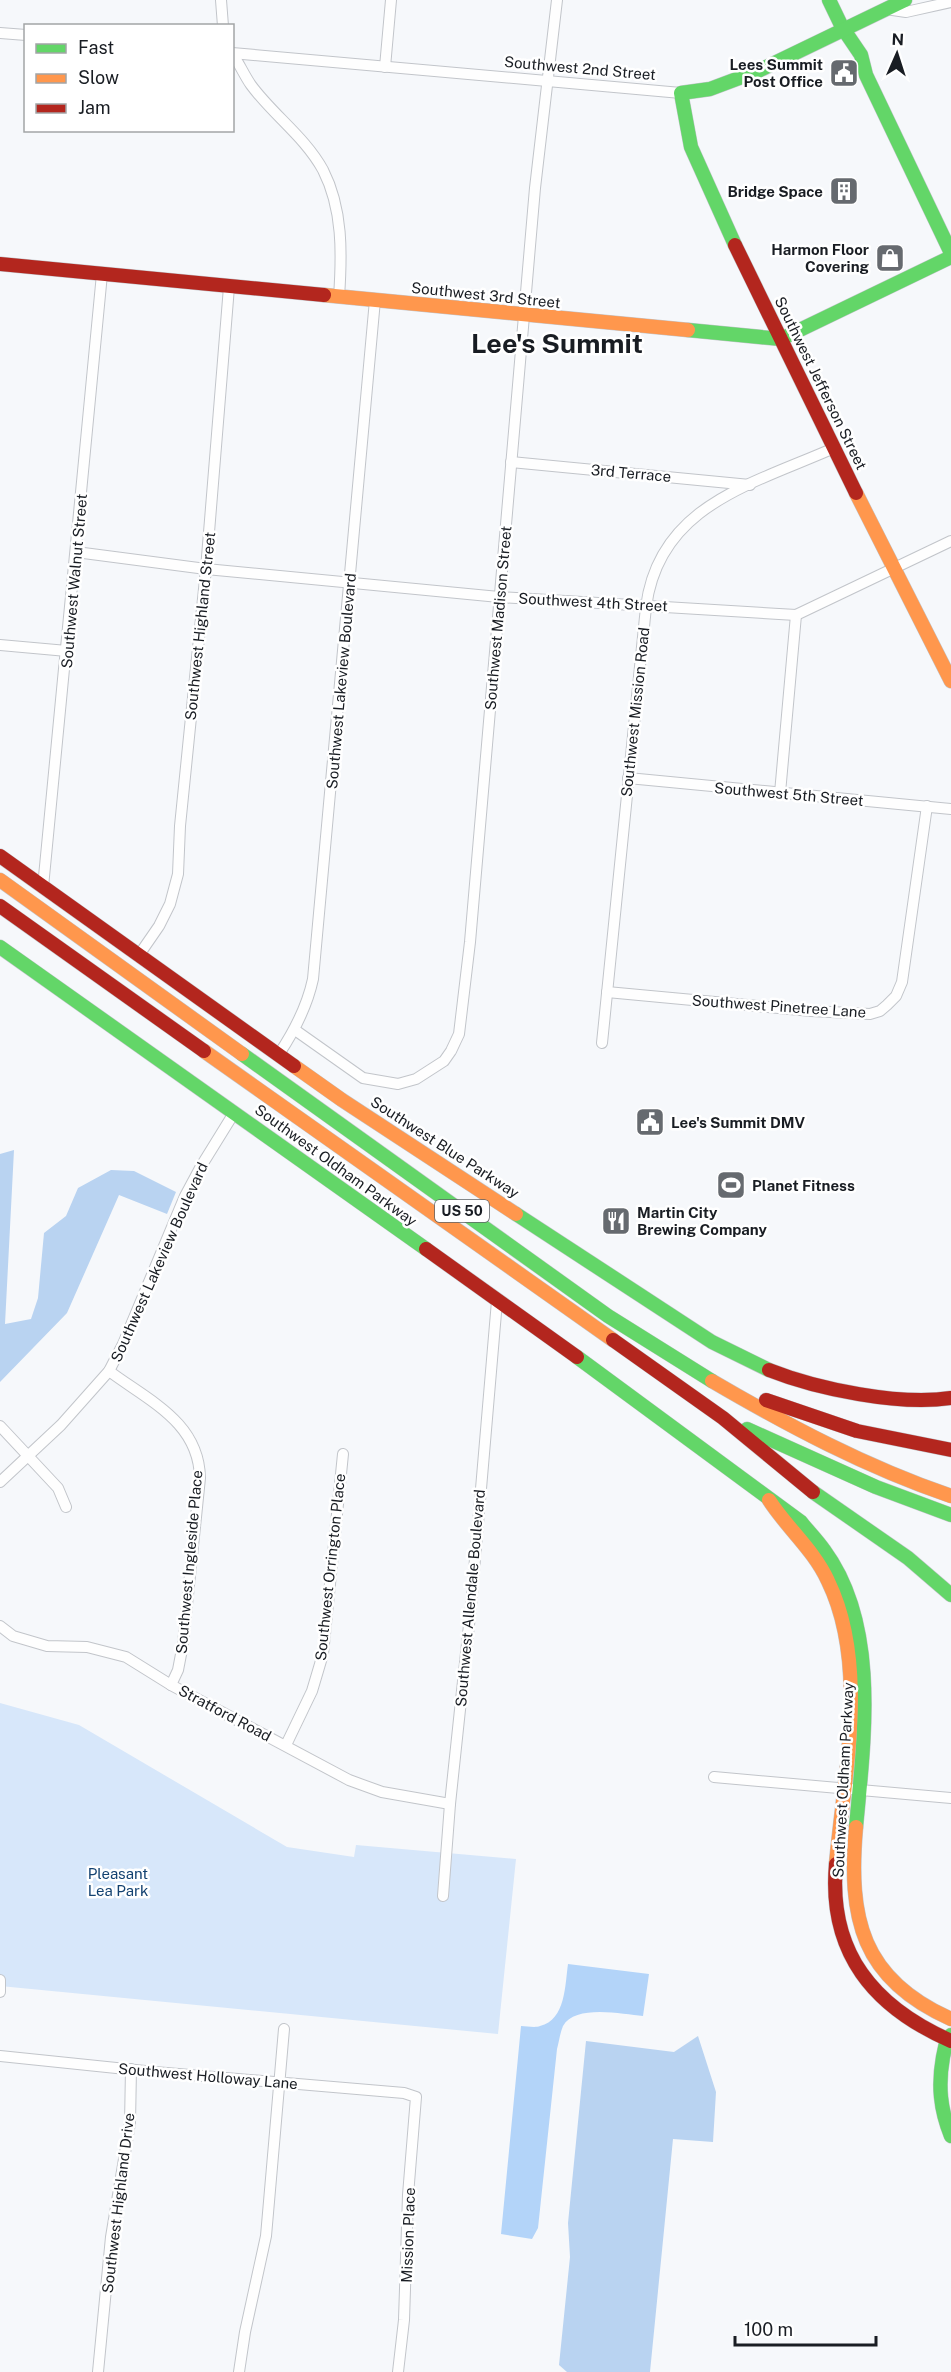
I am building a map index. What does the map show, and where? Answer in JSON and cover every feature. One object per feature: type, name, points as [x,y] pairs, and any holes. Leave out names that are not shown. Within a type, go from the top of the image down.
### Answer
[{"type":"main road","points":[[781,339],[951,255],[866,75],[855,43],[843,29],[829,0]]},
{"type":"main road","name":"Southwest 2nd Street","points":[[681,93],[710,89],[758,71],[905,0]]},
{"type":"main road","name":"Southwest Jefferson Street","points":[[681,93],[691,147],[834,448],[951,681]]},
{"type":"main road","name":"Southwest 3rd Street","points":[[0,264],[781,339]]},
{"type":"main road","name":"Southwest Blue Parkway","points":[[0,856],[342,1100],[712,1342],[770,1372],[825,1389],[926,1402],[951,1398]]},
{"type":"main road","name":"US 50","points":[[0,880],[608,1316],[693,1371],[796,1429],[884,1472],[951,1496]]},
{"type":"main road","name":"US 50","points":[[0,906],[723,1418],[876,1487],[951,1515]]},
{"type":"main road","name":"Southwest Oldham Parkway","points":[[0,947],[768,1497],[779,1516],[820,1566],[853,1638],[866,1695],[854,1868],[855,1899],[862,1934],[879,1965],[894,1982],[919,2003],[951,2019]]},
{"type":"main road","points":[[693,1371],[813,1419],[892,1440],[951,1450]]},
{"type":"main road","name":"Southwest Blue Parkway","points":[[903,1398],[951,1391]]},
{"type":"main road","points":[[723,1418],[821,1498],[908,1558],[951,1595]]},
{"type":"main road","name":"Southwest Oldham Parkway","points":[[853,1638],[849,1663],[848,1754],[835,1874],[835,1894],[840,1919],[855,1962],[865,1982],[897,2014],[925,2031],[950,2035]]},
{"type":"main road","points":[[950,2035],[939,2091],[945,2123],[951,2136]]},
{"type":"street","points":[[221,0],[224,24]]},
{"type":"street","points":[[385,67],[391,0]]},
{"type":"street","name":"Southwest Madison Street","points":[[295,1030],[363,1078],[398,1084],[416,1079],[444,1061],[456,1042],[463,1013],[470,942],[535,188],[557,0]]},
{"type":"street","points":[[886,9],[906,12],[951,2]]},
{"type":"street","points":[[0,33],[24,35]]},
{"type":"street","name":"Southwest 2nd Street","points":[[234,53],[681,93]]},
{"type":"street","points":[[234,56],[250,84],[308,148],[322,169],[335,199],[339,222],[341,243],[339,297]]},
{"type":"street","name":"Southwest Walnut Street","points":[[43,887],[102,274]]},
{"type":"street","name":"Southwest Highland Street","points":[[139,955],[159,926],[170,904],[177,874],[206,569],[229,287]]},
{"type":"street","name":"Southwest Lakeview Boulevard","points":[[279,1054],[295,1030],[308,1003],[314,979],[375,300]]},
{"type":"street","name":"Southwest Mission Road","points":[[602,1043],[648,586],[655,567],[676,534],[705,508],[750,485],[834,448]]},
{"type":"street","name":"3rd Terrace","points":[[511,462],[750,485]]},
{"type":"street","name":"Southwest 4th Street","points":[[76,552],[206,569],[350,584],[499,597],[796,615],[951,541]]},
{"type":"street","points":[[780,793],[796,615]]},
{"type":"street","points":[[0,645],[67,651]]},
{"type":"street","name":"Southwest 5th Street","points":[[628,778],[951,809]]},
{"type":"street","name":"Southwest Pinetree Lane","points":[[606,992],[811,1011],[863,1014],[880,1011],[896,996],[902,982],[927,806]]},
{"type":"street","name":"Southwest Lakeview Boulevard","points":[[0,1482],[61,1425],[109,1371],[123,1344],[185,1197],[234,1113]]},
{"type":"street","name":"Southwest Allendale Boulevard","points":[[443,1896],[497,1301]]},
{"type":"street","name":"Southwest Ingleside Place","points":[[109,1371],[176,1420],[194,1445],[198,1456],[200,1478],[183,1644],[178,1670],[171,1685]]},
{"type":"street","points":[[0,1426],[58,1488],[66,1508]]},
{"type":"street","name":"Southwest Orrington Place","points":[[286,1745],[312,1691],[323,1654],[343,1454]]},
{"type":"street","name":"Stratford Road","points":[[0,1626],[13,1636],[47,1646],[87,1647],[126,1657],[171,1685],[335,1773],[382,1792],[450,1804]]},
{"type":"street","points":[[714,1778],[951,1798]]},
{"type":"street","points":[[0,1980],[0,1992]]},
{"type":"street","points":[[239,2372],[245,2332],[266,2236],[284,2029]]},
{"type":"street","name":"Southwest Holloway Lane","points":[[0,2056],[404,2093],[416,2097]]},
{"type":"street","name":"Southwest Highland Drive","points":[[98,2372],[111,2237],[130,2123],[132,2069]]},
{"type":"street","name":"Mission Place","points":[[398,2372],[404,2320],[408,2195],[416,2097]]},
{"type":"green space","name":"Pleasant Lea Park","points":[[0,1703],[79,1725],[287,1847],[354,1857],[356,1845],[516,1859],[498,2034],[0,1986]]},
{"type":"shaded area","points":[[14,1150],[5,1324],[31,1319],[38,1298],[44,1233],[66,1216],[78,1188],[111,1170],[134,1171],[176,1192],[167,1214],[119,1195],[67,1313],[0,1382],[0,1154]]},
{"type":"shaded area","points":[[568,1964],[649,1974],[643,2016],[612,2012],[588,2013],[569,2019],[563,2026],[557,2049],[538,2228],[532,2239],[501,2234],[521,2026],[538,2027],[555,2017],[563,2000]]},
{"type":"shaded area","points":[[698,2036],[716,2092],[713,2142],[673,2139],[650,2372],[567,2372],[559,2365],[570,2257],[568,2223],[586,2041],[674,2052]]},
{"type":"traffic: fast","points":[[829,0],[842,27],[861,55],[866,75],[951,253]]},
{"type":"traffic: fast","points":[[735,245],[691,147],[681,93],[710,89],[758,71],[905,0]]},
{"type":"traffic: fast","points":[[688,330],[781,339],[951,257]]},
{"type":"traffic: fast","points":[[0,947],[426,1249]]},
{"type":"traffic: fast","points":[[242,1054],[608,1316],[712,1381]]},
{"type":"traffic: fast","points":[[516,1214],[712,1342],[769,1370]]},
{"type":"traffic: fast","points":[[577,1357],[801,1522],[824,1550],[842,1580],[854,1613],[861,1648],[864,1684],[862,1758],[856,1827]]},
{"type":"traffic: fast","points":[[747,1429],[876,1487],[951,1515]]},
{"type":"traffic: fast","points":[[813,1492],[908,1558],[951,1595]]},
{"type":"traffic: fast","points":[[951,2035],[946,2042],[940,2087],[944,2116],[951,2136]]},
{"type":"traffic: slow","points":[[324,295],[688,330]]},
{"type":"traffic: slow","points":[[856,493],[951,681]]},
{"type":"traffic: slow","points":[[0,880],[242,1054]]},
{"type":"traffic: slow","points":[[204,1051],[613,1340]]},
{"type":"traffic: slow","points":[[294,1066],[516,1214]]},
{"type":"traffic: slow","points":[[712,1381],[858,1459],[951,1496]]},
{"type":"traffic: slow","points":[[769,1500],[808,1549],[828,1581],[840,1614],[848,1648],[851,1684],[850,1721],[836,1864]]},
{"type":"traffic: slow","points":[[856,1827],[855,1890],[859,1917],[867,1942],[879,1965],[897,1985],[921,2003],[951,2019]]},
{"type":"traffic: jam","points":[[735,245],[856,493]]},
{"type":"traffic: jam","points":[[0,264],[324,295]]},
{"type":"traffic: jam","points":[[0,856],[294,1066]]},
{"type":"traffic: jam","points":[[0,906],[204,1051]]},
{"type":"traffic: jam","points":[[426,1249],[577,1357]]},
{"type":"traffic: jam","points":[[613,1340],[723,1418],[813,1492]]},
{"type":"traffic: jam","points":[[769,1370],[811,1384],[884,1398],[908,1400],[951,1398]]},
{"type":"traffic: jam","points":[[766,1400],[857,1431],[951,1450]]},
{"type":"traffic: jam","points":[[836,1864],[835,1896],[840,1924],[849,1950],[862,1973],[879,1994],[899,2012],[951,2041]]},
{"type":"place","name":"Lees Summit Post Office","points":[[844,73]]},
{"type":"place","name":"Bridge Space","points":[[844,191]]},
{"type":"place","name":"Harmon Floor Covering","points":[[890,258]]},
{"type":"place","name":"Lee's Summit DMV","points":[[650,1122]]},
{"type":"place","name":"Planet Fitness","points":[[731,1185]]},
{"type":"place","name":"Martin City Brewing Company","points":[[616,1221]]},
{"type":"district","name":"Lee's Summit","points":[[557,343]]}]
